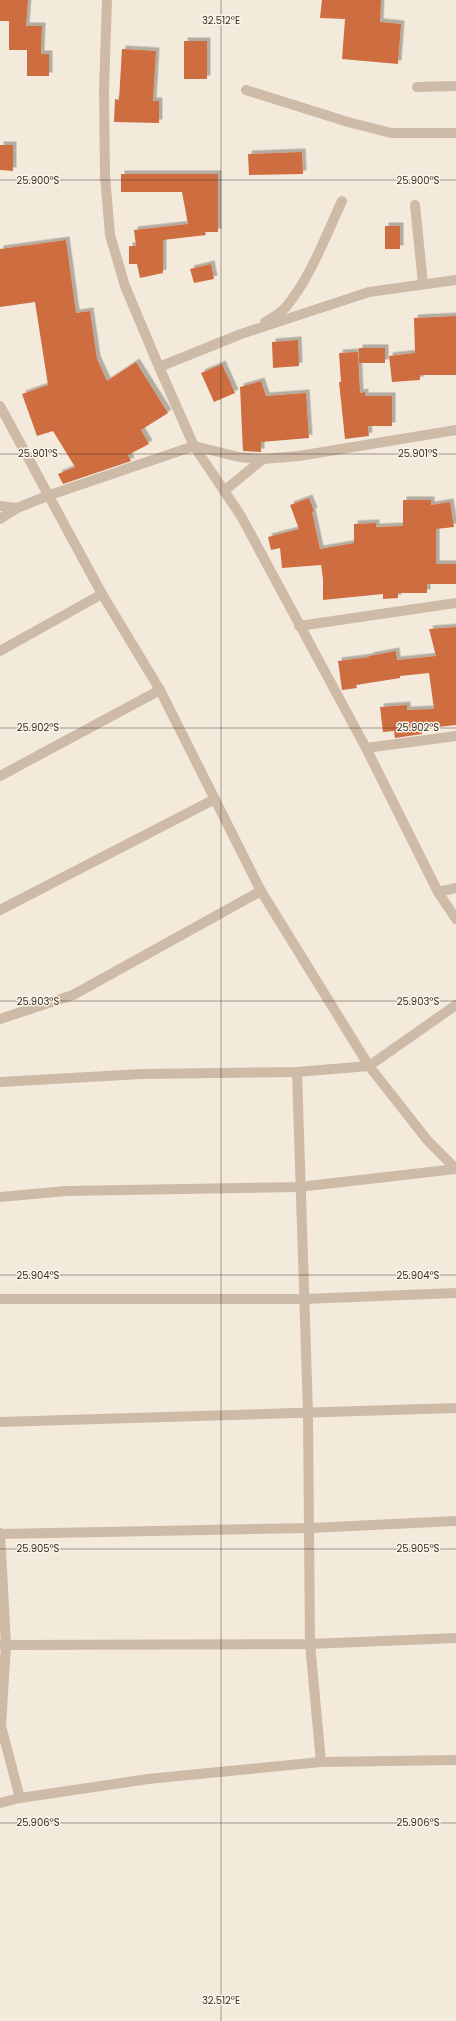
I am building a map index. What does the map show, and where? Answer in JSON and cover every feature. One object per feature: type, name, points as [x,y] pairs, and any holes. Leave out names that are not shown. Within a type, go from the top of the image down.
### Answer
[{"type":"street","points":[[107,0],[104,91],[104,161],[110,235],[125,286],[158,367],[194,446],[241,516],[366,748],[438,892],[456,919]]},
{"type":"street","points":[[418,86],[456,86]]},
{"type":"street","points":[[246,90],[348,122],[391,132],[456,133]]},
{"type":"street","points":[[241,334],[273,318],[284,309],[313,263],[342,201]]},
{"type":"street","points":[[415,205],[423,284]]},
{"type":"street","points":[[158,367],[241,334],[369,292],[456,280]]},
{"type":"street","points":[[0,406],[50,495],[102,594],[160,690],[261,891],[369,1066],[428,1141],[456,1169]]},
{"type":"street","points":[[0,519],[17,508],[50,495],[194,446],[239,457],[263,459],[299,456],[456,430]]},
{"type":"street","points":[[224,491],[263,459]]},
{"type":"street","points":[[0,506],[17,508]]},
{"type":"street","points":[[0,651],[102,594]]},
{"type":"street","points":[[299,626],[456,603]]},
{"type":"street","points":[[0,776],[160,690]]},
{"type":"street","points":[[366,748],[456,736]]},
{"type":"street","points":[[0,910],[215,798]]},
{"type":"street","points":[[438,892],[456,888]]},
{"type":"street","points":[[0,1019],[73,995],[261,891]]},
{"type":"street","points":[[0,1082],[141,1074],[297,1072],[369,1066],[456,1005]]},
{"type":"street","points":[[297,1072],[299,1187],[308,1413],[310,1644],[321,1762]]},
{"type":"street","points":[[0,1197],[66,1190],[299,1187],[456,1169]]},
{"type":"street","points":[[0,1299],[304,1299],[456,1293]]},
{"type":"street","points":[[0,1422],[456,1408]]},
{"type":"street","points":[[20,1798],[1,1726],[3,1645],[0,1533],[310,1528],[456,1521]]},
{"type":"street","points":[[3,1645],[310,1644],[456,1638]]},
{"type":"street","points":[[0,1803],[20,1798],[148,1779],[321,1762],[456,1760]]},
{"type":"building","points":[[0,0],[28,0],[26,26],[42,26],[41,54],[49,54],[49,76],[27,76],[27,50],[9,50],[9,21],[0,21]]},
{"type":"building","points":[[322,0],[381,0],[380,22],[401,24],[398,64],[342,59],[345,19],[320,18]]},
{"type":"building","points":[[184,41],[207,41],[207,79],[184,79]]},
{"type":"building","points":[[122,49],[156,51],[153,101],[159,101],[159,123],[114,122],[115,99],[119,100]]},
{"type":"building","points":[[0,145],[13,145],[13,171],[0,170]]},
{"type":"building","points":[[302,152],[303,174],[249,175],[248,154]]},
{"type":"building","points":[[121,174],[218,174],[218,232],[205,232],[206,235],[163,240],[163,273],[140,278],[137,264],[129,264],[129,246],[136,246],[134,230],[188,224],[182,192],[121,192]]},
{"type":"building","points":[[385,226],[400,226],[400,249],[385,249]]},
{"type":"building","points":[[66,240],[76,313],[90,311],[97,359],[107,381],[136,362],[168,413],[141,430],[149,444],[128,455],[131,461],[63,484],[58,474],[75,467],[53,431],[37,436],[22,394],[48,385],[35,302],[0,307],[0,249]]},
{"type":"building","points":[[211,264],[214,279],[194,283],[190,269]]},
{"type":"building","points":[[456,316],[456,375],[420,375],[420,380],[392,382],[389,356],[415,353],[414,318]]},
{"type":"building","points":[[298,340],[299,366],[273,368],[272,342]]},
{"type":"building","points":[[359,348],[385,348],[385,363],[359,363]]},
{"type":"building","points":[[358,352],[360,393],[365,392],[365,396],[392,396],[392,426],[368,426],[369,436],[345,439],[339,382],[341,382],[339,353]]},
{"type":"building","points":[[222,364],[235,393],[214,402],[201,373]]},
{"type":"building","points":[[261,381],[266,396],[306,393],[309,438],[261,442],[261,452],[243,451],[240,387]]},
{"type":"building","points":[[309,498],[314,511],[312,512],[320,549],[354,543],[354,524],[376,523],[376,527],[403,526],[403,500],[431,500],[431,505],[450,502],[454,527],[436,529],[436,564],[456,564],[456,584],[427,584],[427,593],[398,593],[398,598],[383,599],[383,594],[323,600],[321,565],[282,568],[280,548],[271,550],[268,537],[299,529],[290,505]]},
{"type":"building","points":[[456,627],[456,725],[429,728],[429,731],[422,731],[422,734],[395,738],[394,731],[383,732],[380,707],[407,705],[407,710],[434,709],[429,673],[400,676],[400,678],[356,685],[357,688],[342,690],[338,661],[369,657],[396,651],[397,660],[436,656],[429,629]]}]
